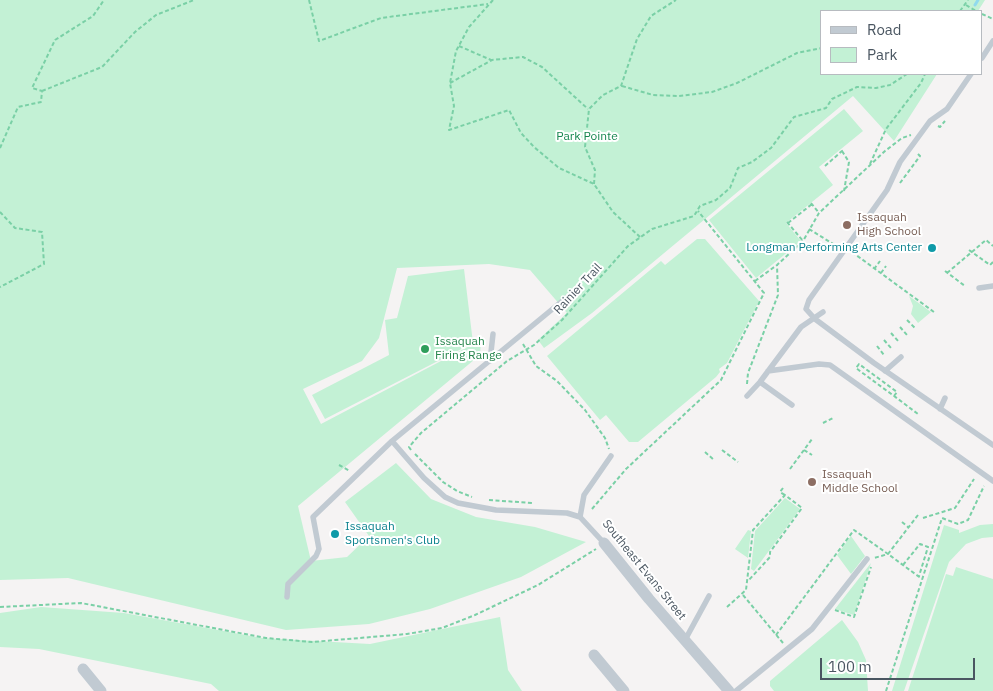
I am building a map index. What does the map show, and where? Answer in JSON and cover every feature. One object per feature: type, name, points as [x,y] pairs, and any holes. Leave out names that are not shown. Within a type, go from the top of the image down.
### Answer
[{"type":"street","name":"Southeast Evans Street","points":[[604,543],[729,691]]},
{"type":"street","points":[[594,655],[624,691]]},
{"type":"street","points":[[83,669],[101,691]]},
{"type":"lane","points":[[983,56],[993,41]]},
{"type":"lane","points":[[970,75],[947,109],[930,120],[900,162],[887,190],[809,300],[806,309],[815,319],[844,336],[860,352],[886,371],[993,445]]},
{"type":"lane","points":[[979,288],[993,286]]},
{"type":"lane","points":[[287,597],[288,584],[316,556],[319,549],[313,517],[392,441],[572,293]]},
{"type":"lane","points":[[747,396],[760,382],[801,327],[823,312]]},
{"type":"lane","points":[[490,361],[493,334]]},
{"type":"lane","points":[[860,352],[866,348]]},
{"type":"lane","points":[[886,371],[901,357]]},
{"type":"lane","points":[[768,371],[819,364],[830,365],[993,481]]},
{"type":"lane","points":[[760,382],[792,406]]},
{"type":"lane","points":[[940,409],[945,398]]},
{"type":"lane","points":[[392,441],[436,490],[458,503],[496,510],[552,511],[580,517],[584,495],[611,456]]},
{"type":"lane","name":"Southeast Evans Street","points":[[580,517],[604,543]]},
{"type":"lane","points":[[736,691],[812,629],[867,560]]},
{"type":"lane","points":[[685,640],[708,596]]},
{"type":"path","points":[[104,0],[93,16],[55,40],[32,88],[42,91],[102,67],[135,32],[156,14],[194,0]]},
{"type":"path","points":[[310,0],[319,41],[381,18],[488,4]]},
{"type":"path","points":[[493,0],[470,27],[459,46],[450,83],[454,106],[449,130],[509,110],[521,133],[534,148],[559,168],[594,184],[614,212],[640,237]]},
{"type":"path","points":[[621,86],[637,39],[651,16],[676,0]]},
{"type":"path","points":[[961,10],[968,0]]},
{"type":"path","points":[[965,4],[974,10]]},
{"type":"path","points":[[459,46],[492,60]]},
{"type":"path","points":[[594,184],[594,170],[585,147],[589,110],[603,95],[621,86],[653,95],[679,96],[712,92],[737,83],[797,54],[820,48]]},
{"type":"path","points":[[450,83],[492,60],[523,57],[542,67],[589,110]]},
{"type":"path","name":"Rainier Trail","points":[[478,499],[457,491],[444,482],[409,447],[421,433],[507,361],[527,349],[562,320],[628,246],[652,229],[694,216],[700,206],[716,200],[730,188],[738,168],[752,162],[770,148],[794,117],[826,108],[832,99],[857,87],[876,88],[890,85],[905,75]]},
{"type":"path","points":[[869,166],[886,129],[921,83],[925,75]]},
{"type":"path","points":[[0,148],[18,107],[41,102],[42,91]]},
{"type":"path","points":[[935,124],[940,127],[947,117],[949,119]]},
{"type":"path","points":[[755,281],[777,265],[779,261],[803,241],[819,213],[869,166],[897,141],[912,135]]},
{"type":"path","points":[[825,166],[841,150],[849,162],[844,191]]},
{"type":"path","points":[[898,186],[920,156],[914,151]]},
{"type":"path","points":[[803,241],[787,223],[811,203],[819,213]]},
{"type":"path","points":[[592,509],[626,469],[721,380],[764,293],[698,211]]},
{"type":"path","points":[[0,212],[15,228],[42,232],[44,264],[0,287]]},
{"type":"path","points":[[809,229],[833,244]]},
{"type":"path","points":[[965,286],[946,272],[986,240],[993,246]]},
{"type":"path","points":[[971,251],[990,265],[993,262]]},
{"type":"path","points":[[852,252],[934,312]]},
{"type":"path","points":[[874,269],[880,261]]},
{"type":"path","points":[[747,385],[748,373],[778,295],[777,265]]},
{"type":"path","points":[[881,273],[886,266]]},
{"type":"path","points":[[907,320],[915,328]]},
{"type":"path","points":[[900,327],[907,335]]},
{"type":"path","points":[[892,333],[899,342]]},
{"type":"path","points":[[519,338],[536,366],[557,381],[585,410],[605,438],[611,456]]},
{"type":"path","points":[[884,340],[891,348]]},
{"type":"path","points":[[876,346],[884,355]]},
{"type":"path","points":[[894,396],[897,392],[859,364],[856,368],[918,414]]},
{"type":"path","points":[[822,423],[833,418]]},
{"type":"path","points":[[790,469],[812,439]]},
{"type":"path","points":[[722,450],[738,462]]},
{"type":"path","points":[[804,450],[812,455]]},
{"type":"path","points":[[705,452],[714,459]]},
{"type":"path","points":[[339,465],[356,475]]},
{"type":"path","points":[[923,518],[955,508],[974,479]]},
{"type":"path","points":[[886,691],[942,518],[958,524],[968,520],[984,486]]},
{"type":"path","points":[[748,580],[770,557],[770,552],[802,508],[780,492],[783,488]]},
{"type":"path","points":[[727,608],[746,590],[753,530],[785,496]]},
{"type":"path","points":[[488,500],[538,503]]},
{"type":"path","points":[[867,560],[886,556],[918,514]]},
{"type":"path","points":[[902,522],[908,527]]},
{"type":"path","points":[[776,634],[854,530],[922,579]]},
{"type":"path","points":[[903,566],[920,544],[928,547],[919,577]]},
{"type":"path","points":[[0,607],[80,603],[266,638],[312,642],[407,634],[442,628],[475,615],[538,585],[592,551]]},
{"type":"path","points":[[828,608],[854,617],[871,567]]},
{"type":"path","points":[[742,594],[788,649]]},
{"type":"green space","name":"Park Pointe","points":[[0,0],[985,0],[979,10],[820,10],[820,75],[936,75],[894,141],[853,96],[592,313],[544,348],[538,340],[567,313],[530,270],[489,264],[397,268],[379,338],[362,361],[303,389],[321,424],[481,340],[480,355],[298,506],[311,561],[347,557],[369,536],[345,502],[396,463],[431,499],[476,517],[535,527],[586,542],[521,577],[430,609],[369,624],[286,630],[68,578],[0,580]]},
{"type":"green space","points":[[844,109],[863,131],[819,167],[833,185],[786,223],[801,241],[756,278],[709,220]]},
{"type":"green space","points":[[697,239],[705,239],[759,301],[727,363],[719,369],[720,372],[716,377],[638,442],[629,442],[606,415],[600,420],[547,356],[661,261],[665,265]]},
{"type":"green space","name":"Issaquah Firing Range","points":[[464,269],[473,343],[325,419],[312,395],[389,355],[385,320],[397,318],[408,276]]},
{"type":"green space","points":[[909,296],[931,312],[918,323],[911,314],[913,306]]},
{"type":"green space","points":[[785,498],[800,509],[754,571],[751,569],[755,531]]},
{"type":"green space","points":[[993,524],[993,537],[982,538],[966,544],[949,562],[904,691],[892,691],[944,525],[959,530],[959,533],[980,525]]},
{"type":"green space","points":[[748,530],[751,531],[748,558],[735,549]]},
{"type":"green space","points":[[851,536],[865,556],[851,574],[837,555]]},
{"type":"green space","points":[[871,563],[854,615],[835,609]]},
{"type":"green space","points":[[956,567],[993,579],[993,691],[908,691],[946,574],[953,576]]},
{"type":"green space","points":[[41,607],[124,613],[262,638],[370,644],[500,617],[508,670],[522,691],[219,691],[211,684],[39,649],[0,647],[0,613]]},
{"type":"green space","points":[[842,620],[858,642],[866,660],[868,691],[774,691],[770,686],[770,681]]},
{"type":"waterway","points":[[975,5],[978,0]]},
{"type":"place","name":"Issaquah High School","points":[[847,225]]},
{"type":"place","name":"Longman Performing Arts Center","points":[[932,248]]},
{"type":"place","name":"Issaquah Firing Range","points":[[425,349]]},
{"type":"place","name":"Issaquah Middle School","points":[[812,482]]},
{"type":"place","name":"Issaquah Sportsmen's Club","points":[[335,534]]}]
